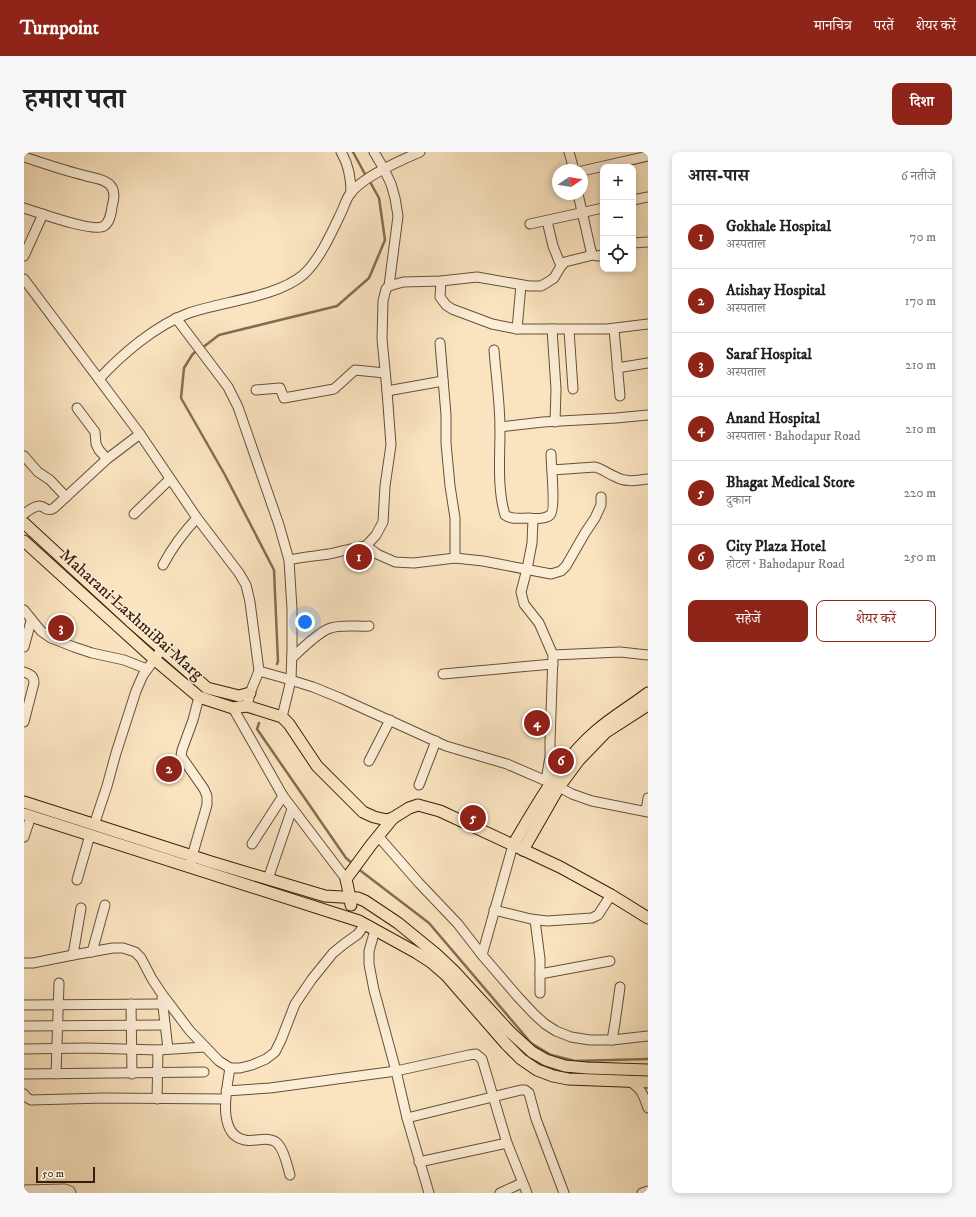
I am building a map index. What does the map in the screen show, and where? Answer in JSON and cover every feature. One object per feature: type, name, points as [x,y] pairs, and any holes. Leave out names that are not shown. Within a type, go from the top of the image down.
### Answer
[{"type":"main road","points":[[24,523],[130,621],[207,688],[239,696],[250,693]]},
{"type":"main road","name":"Maharani LaxhmiBai Marg","points":[[24,541],[154,659],[199,697],[233,708],[247,706],[282,717]]},
{"type":"main road","points":[[513,845],[552,783],[574,753],[596,731],[648,693]]},
{"type":"main road","points":[[524,850],[552,783],[579,760],[606,732],[648,705]]},
{"type":"main road","points":[[282,717],[289,724],[317,766],[363,812],[374,817],[387,820],[409,808],[418,805],[440,811],[560,867],[611,895],[648,918]]},
{"type":"main road","points":[[24,802],[92,830],[191,862],[352,918],[418,953],[431,962],[446,975],[506,1044],[521,1059],[537,1070],[553,1076],[568,1079],[629,1081],[643,1085]]},
{"type":"main road","points":[[28,815],[92,830]]},
{"type":"main road","points":[[352,918],[353,901],[346,879],[392,818]]},
{"type":"main road","points":[[191,862],[268,879],[325,896],[353,901],[365,900],[375,906],[436,954],[454,971],[510,1032],[532,1052],[546,1060],[565,1066],[647,1070]]},
{"type":"main road","points":[[369,927],[376,919],[377,912],[375,906]]},
{"type":"street","points":[[99,379],[126,353],[152,333],[176,318],[200,309],[271,292],[286,286],[303,274],[314,261],[330,236],[350,193],[351,182],[349,172],[347,163],[341,152]]},
{"type":"street","points":[[366,546],[376,535],[383,522],[385,486],[390,445],[382,339],[383,300],[386,289],[389,286],[398,216],[391,184],[382,170],[374,152]]},
{"type":"street","points":[[350,193],[399,156],[420,152]]},
{"type":"street","points":[[569,152],[572,164]]},
{"type":"street","points":[[588,169],[644,155]]},
{"type":"street","points":[[24,157],[103,181],[112,188],[114,197],[109,221],[103,227],[98,228],[88,227],[24,208]]},
{"type":"street","points":[[636,199],[648,197]]},
{"type":"street","points":[[580,200],[593,255]]},
{"type":"street","points":[[530,224],[600,209]]},
{"type":"street","points":[[24,256],[43,214]]},
{"type":"street","points":[[547,221],[553,246],[561,266]]},
{"type":"street","points":[[636,243],[648,242]]},
{"type":"street","points":[[389,286],[403,282],[441,281],[477,277],[529,286],[541,286],[554,278],[565,262],[593,255],[600,256]]},
{"type":"street","points":[[24,278],[140,434],[197,518],[239,573],[246,585],[250,602],[259,671],[250,693],[247,706]]},
{"type":"street","points":[[441,281],[440,297],[446,305],[492,324],[517,329],[569,330],[614,329],[648,324]]},
{"type":"street","points":[[517,329],[522,285]]},
{"type":"street","points":[[176,318],[228,387],[238,407],[279,525],[289,560],[292,609],[292,658],[290,680],[282,717]]},
{"type":"street","points":[[552,329],[556,389],[555,422]]},
{"type":"street","points":[[614,329],[620,396]]},
{"type":"street","points":[[569,330],[573,389]]},
{"type":"street","points":[[440,343],[447,455],[455,518],[455,558]]},
{"type":"street","points":[[494,350],[498,388],[501,482],[505,515],[509,518],[533,518],[549,516],[552,514],[551,454]]},
{"type":"street","points":[[617,368],[648,363]]},
{"type":"street","points":[[256,390],[280,388],[284,398],[334,389],[355,370],[385,373]]},
{"type":"street","points":[[387,391],[443,382]]},
{"type":"street","points":[[77,408],[95,432],[96,444],[107,459]]},
{"type":"street","points":[[500,427],[537,422],[648,415]]},
{"type":"street","points":[[24,514],[37,506],[51,510],[107,459],[140,434]]},
{"type":"street","points":[[24,456],[38,472],[50,480],[66,497]]},
{"type":"street","points":[[552,470],[595,467],[623,480],[631,481],[648,479]]},
{"type":"street","points":[[134,514],[170,479]]},
{"type":"street","points":[[289,560],[366,546],[380,556],[395,562],[414,563],[455,558],[483,561],[551,574],[561,571],[566,566],[585,533],[596,518],[601,505],[601,497]]},
{"type":"street","points":[[163,565],[182,534],[197,518]]},
{"type":"street","points":[[533,518],[532,543],[521,592],[524,604],[539,623],[553,659],[550,742],[552,783]]},
{"type":"street","points":[[24,610],[31,621],[41,631],[56,640],[92,653],[124,660],[147,669]]},
{"type":"street","points":[[24,647],[31,621]]},
{"type":"street","points":[[292,658],[329,628],[369,626]]},
{"type":"street","points":[[77,880],[92,830],[108,786],[116,753],[136,691],[147,669],[162,649]]},
{"type":"street","points":[[443,674],[553,659],[620,652],[648,655]]},
{"type":"street","points":[[259,671],[313,687],[436,741],[477,756],[507,764],[552,783],[572,794],[592,801],[647,812],[648,798]]},
{"type":"street","points":[[24,672],[32,676],[34,679],[24,722]]},
{"type":"street","points":[[191,862],[207,805],[207,796],[204,789],[181,756],[199,697]]},
{"type":"street","points":[[233,708],[283,796],[346,879]]},
{"type":"street","points":[[369,761],[390,720]]},
{"type":"street","points":[[419,785],[436,741]]},
{"type":"street","points":[[252,844],[283,796]]},
{"type":"street","points":[[268,879],[292,808]]},
{"type":"street","points":[[24,837],[28,815]]},
{"type":"street","points":[[378,836],[419,883],[458,924],[482,955],[531,1011],[545,1024],[556,1031],[571,1037],[590,1040],[612,1040],[648,1036]]},
{"type":"street","points":[[482,955],[513,845]]},
{"type":"street","points":[[494,910],[535,920],[546,921],[592,918],[598,915],[611,895]]},
{"type":"street","points":[[92,952],[105,906]]},
{"type":"street","points":[[73,955],[82,908]]},
{"type":"street","points":[[535,920],[540,959],[540,993]]},
{"type":"street","points":[[24,963],[33,964],[73,955],[118,948],[135,952],[141,958],[162,999],[190,1031],[219,1061],[230,1068],[240,1068],[266,1059],[275,1052],[295,1004],[323,964],[344,944],[369,927]]},
{"type":"street","points":[[369,927],[369,964],[374,990],[407,1118],[429,1193]]},
{"type":"street","points":[[540,974],[610,961]]},
{"type":"street","points":[[56,1074],[59,983]]},
{"type":"street","points":[[612,1040],[620,987]]},
{"type":"street","points":[[24,1005],[131,1004],[162,999]]},
{"type":"street","points":[[162,999],[168,1049]]},
{"type":"street","points":[[131,1004],[132,1074]]},
{"type":"street","points":[[24,1026],[165,1026]]},
{"type":"street","points":[[24,1049],[57,1048],[158,1050],[205,1047]]},
{"type":"street","points":[[157,1099],[158,1050]]},
{"type":"street","points":[[24,1094],[31,1100],[104,1098],[157,1099],[226,1095],[396,1071],[476,1054],[482,1059],[507,1143],[527,1193]]},
{"type":"street","points":[[230,1068],[226,1095],[226,1120],[230,1130],[244,1140],[272,1140],[277,1143],[286,1160],[290,1175]]},
{"type":"street","points":[[647,1070],[641,1077],[644,1096],[648,1108]]},
{"type":"street","points":[[24,1074],[157,1074],[204,1072]]},
{"type":"street","points":[[407,1118],[526,1090],[529,1093],[536,1119],[564,1193]]},
{"type":"street","points":[[419,1162],[507,1143]]},
{"type":"street","points":[[500,1193],[522,1183]]},
{"type":"street","points":[[24,1190],[65,1189],[71,1193]]},
{"type":"street","points":[[642,1193],[648,1191]]},
{"type":"waterway","points":[[353,152],[366,176]]},
{"type":"waterway","points":[[202,348],[219,335],[337,306],[369,278],[385,240],[379,198],[369,180]]},
{"type":"waterway","points":[[197,350],[184,368],[181,398],[225,475],[274,570],[277,664]]},
{"type":"waterway","points":[[259,723],[257,729],[346,858],[353,864]]},
{"type":"waterway","points":[[357,868],[429,923],[531,1043],[551,1055],[575,1061],[648,1059]]},
{"type":"place","name":"Gokhale Hospital","points":[[359,557]]},
{"type":"place","name":"Saraf Hospital","points":[[61,628]]},
{"type":"place","name":"Anand Hospital","points":[[537,723]]},
{"type":"place","name":"City Plaza Hotel","points":[[561,761]]},
{"type":"place","name":"Atishay Hospital","points":[[169,769]]},
{"type":"place","name":"Bhagat Medical Store","points":[[473,818]]}]
